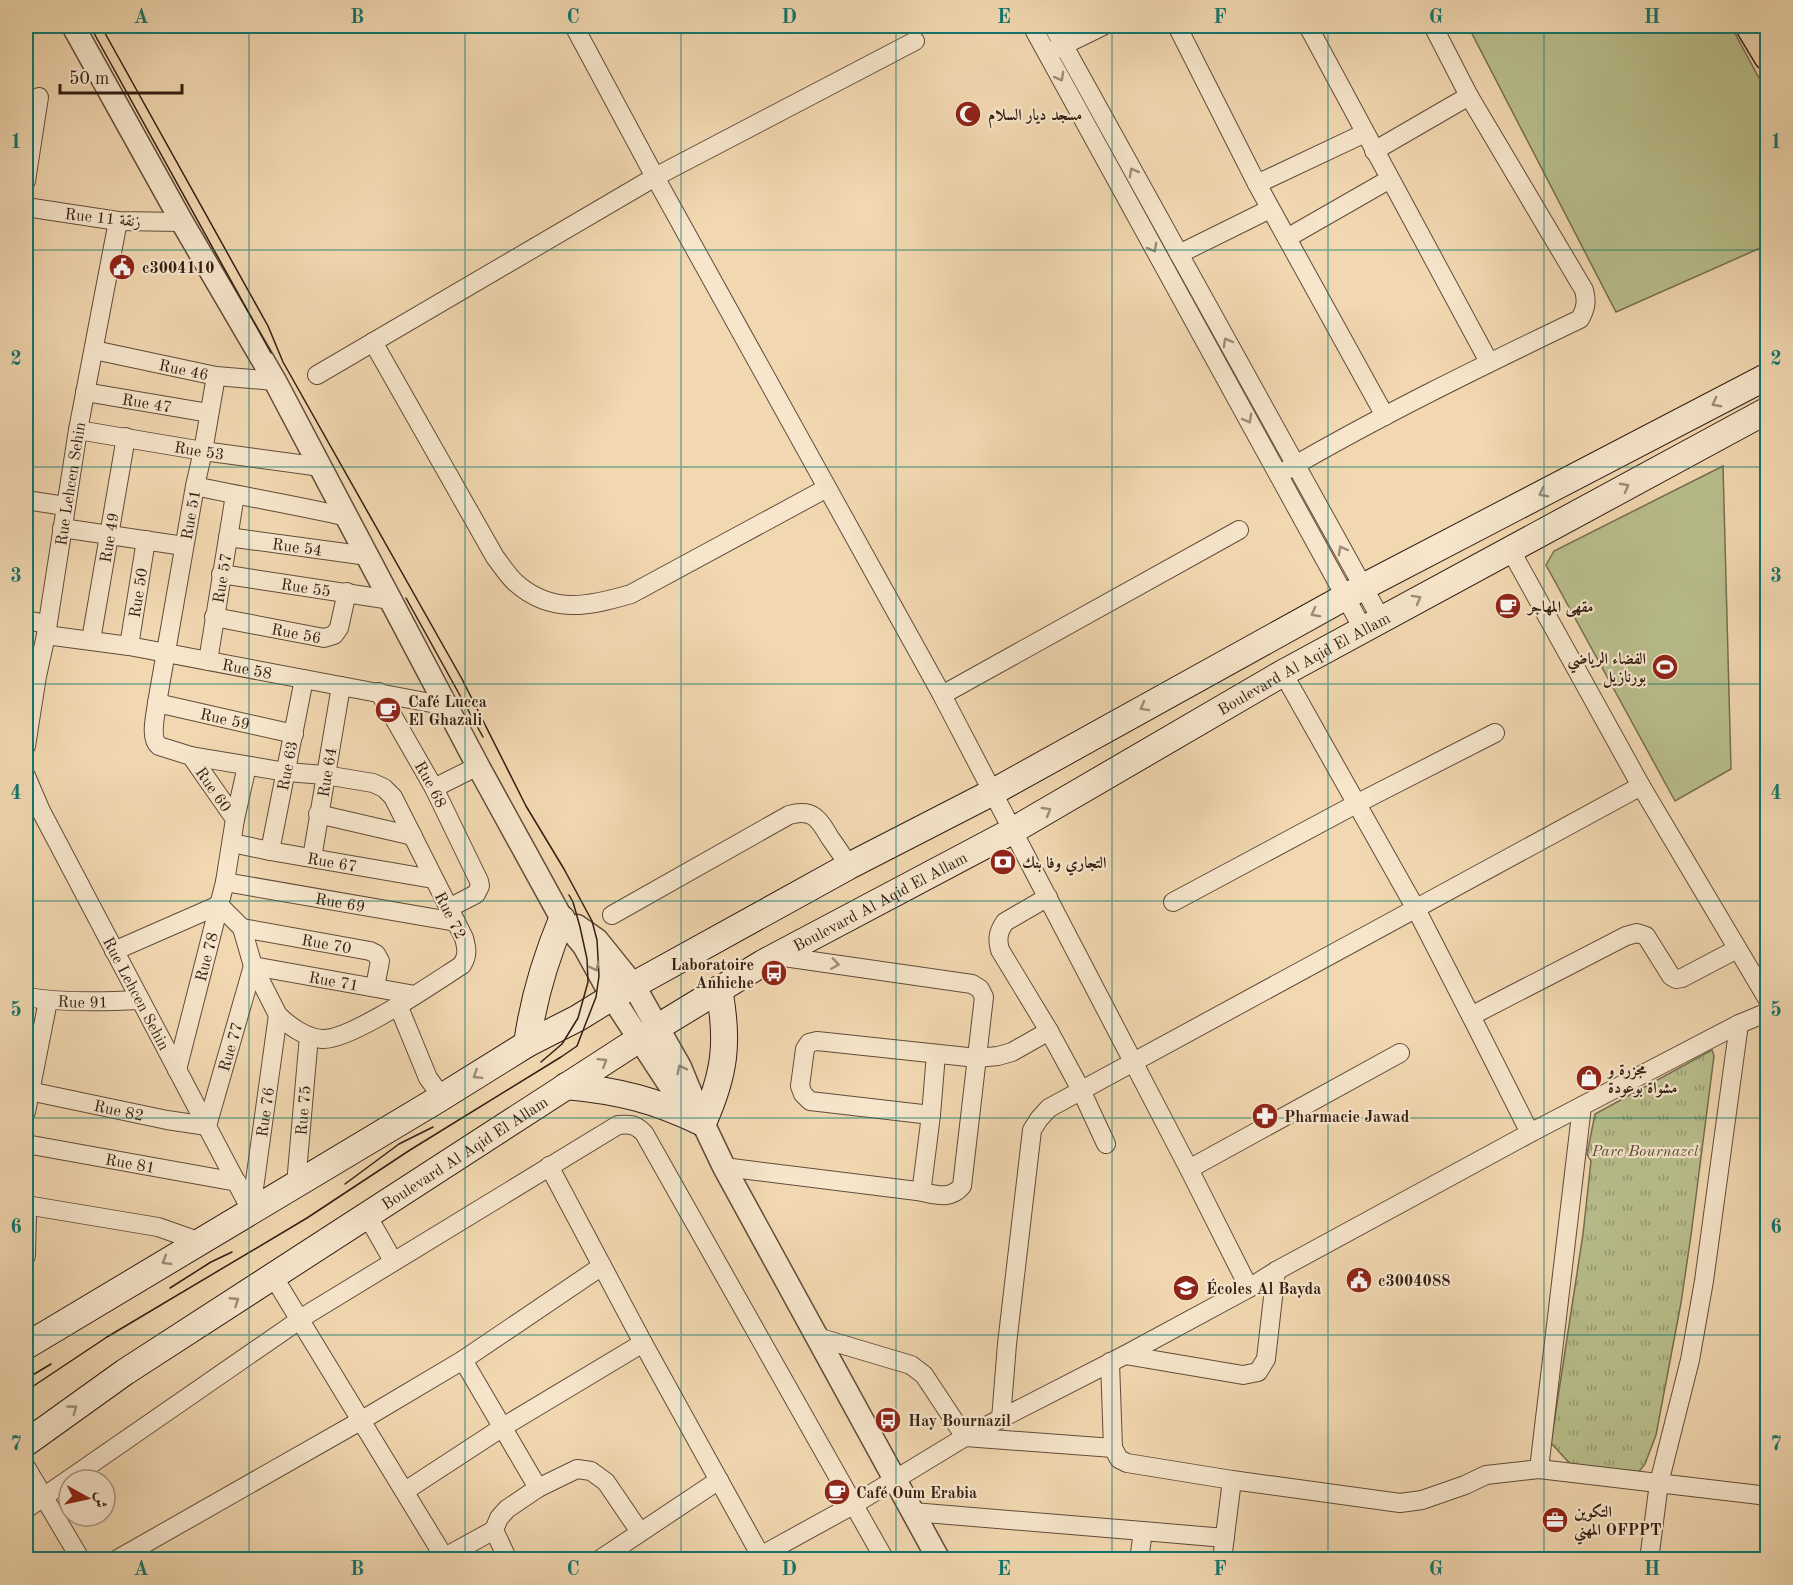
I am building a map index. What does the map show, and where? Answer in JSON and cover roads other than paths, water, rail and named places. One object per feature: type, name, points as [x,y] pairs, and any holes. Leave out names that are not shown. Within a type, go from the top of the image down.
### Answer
[{"type":"highway","points":[[1750,26],[1767,56]]},
{"type":"main road","points":[[26,1346],[527,1044],[585,1014],[849,866],[993,792],[1231,658],[1767,376]]},
{"type":"main road","name":"Boulevard Al Aqid El Allam","points":[[26,1443],[125,1371],[719,989],[1012,831],[1283,673],[1767,410]]},
{"type":"main road","points":[[527,1044],[536,993],[562,919]]},
{"type":"main road","points":[[566,1086],[602,1089],[637,1097],[671,1108],[703,1123],[722,1071],[725,1044],[724,1016],[719,989]]},
{"type":"street","points":[[73,26],[182,222],[275,381],[478,766],[562,919],[623,991],[649,1033],[680,1067],[724,1167],[939,1560]]},
{"type":"street","points":[[574,26],[655,177],[942,695],[1249,1288]]},
{"type":"street","points":[[1032,26],[1055,50],[1179,254],[1295,465],[1354,592]]},
{"type":"street","points":[[1053,26],[1055,50],[1279,475],[1372,624]]},
{"type":"street","points":[[1055,50],[1103,26]]},
{"type":"street","points":[[1177,26],[1270,209],[1385,416]]},
{"type":"street","points":[[1308,26],[1489,363]]},
{"type":"street","points":[[1279,475],[1385,416],[1580,319],[1585,309],[1587,299],[1584,290],[1469,96],[1433,26]]},
{"type":"street","points":[[317,375],[655,177],[915,41]]},
{"type":"street","points":[[1374,151],[1469,96]]},
{"type":"street","points":[[26,181],[39,97]]},
{"type":"street","points":[[1257,184],[1365,133]]},
{"type":"street","points":[[1287,237],[1390,179]]},
{"type":"street","name":"Rue 11 زنقة","points":[[26,207],[118,221],[182,222]]},
{"type":"street","points":[[1179,254],[1270,209]]},
{"type":"street","name":"Rue Lehcen Sehin","points":[[26,746],[31,675],[46,630],[78,430],[118,221]]},
{"type":"street","points":[[373,342],[495,557],[516,583],[536,597],[552,604],[576,606],[605,602],[631,594],[827,488]]},
{"type":"street","name":"Rue 46","points":[[94,350],[216,376],[275,381]]},
{"type":"street","name":"Rue 51","points":[[166,653],[216,376]]},
{"type":"street","name":"Rue 47","points":[[85,392],[209,413]]},
{"type":"street","name":"Rue 53","points":[[78,430],[203,451],[321,466]]},
{"type":"street","name":"Rue 49","points":[[91,640],[126,437]]},
{"type":"street","points":[[195,486],[347,517]]},
{"type":"street","name":"Rue 57","points":[[208,661],[235,495]]},
{"type":"street","points":[[26,500],[65,506]]},
{"type":"street","points":[[62,528],[184,546]]},
{"type":"street","points":[[942,695],[1239,530]]},
{"type":"street","name":"Rue 54","points":[[228,537],[368,556]]},
{"type":"street","name":"Rue 50","points":[[129,646],[146,540]]},
{"type":"street","points":[[1510,549],[1641,786],[1767,1000]]},
{"type":"street","name":"Rue 55","points":[[221,574],[391,600]]},
{"type":"street","name":"Rue 56","points":[[214,617],[324,638],[334,635],[339,628],[347,592]]},
{"type":"street","name":"Rue 58","points":[[26,620],[46,630],[91,640],[447,706]]},
{"type":"street","name":"Rue 60","points":[[166,653],[157,703],[154,737],[156,743],[191,756],[235,819],[232,843]]},
{"type":"street","points":[[1283,673],[1416,909],[1530,1133]]},
{"type":"street","name":"Rue 63","points":[[270,851],[304,679]]},
{"type":"street","name":"Rue 64","points":[[312,858],[341,686]]},
{"type":"street","name":"Rue 68","points":[[379,692],[434,788],[479,881],[480,886],[476,894],[452,915]]},
{"type":"street","name":"Rue 59","points":[[157,703],[294,734]]},
{"type":"street","points":[[1173,902],[1495,733]]},
{"type":"street","points":[[191,756],[286,772],[325,775]]},
{"type":"street","points":[[235,819],[247,766]]},
{"type":"street","points":[[434,788],[478,766]]},
{"type":"street","name":"Rue 72","points":[[309,1036],[323,1039],[336,1038],[352,1031],[462,965],[467,957],[464,938],[393,797],[384,788],[373,783],[325,775]]},
{"type":"street","name":"Rue Lehcen Sehin","points":[[26,777],[40,811],[251,1210]]},
{"type":"street","points":[[1001,1419],[1007,1344],[1032,1130],[1049,1108],[1641,786]]},
{"type":"street","points":[[612,915],[789,815],[799,812],[808,813],[819,819],[849,866]]},
{"type":"street","points":[[318,814],[412,836]]},
{"type":"street","name":"Rue 67","points":[[232,843],[433,879]]},
{"type":"street","name":"Rue 78","points":[[177,1070],[225,882],[232,843]]},
{"type":"street","name":"Rue 69","points":[[225,882],[452,915]]},
{"type":"street","points":[[1048,897],[1005,922],[1000,928],[997,941],[1000,950],[1049,1031],[1081,1090],[1106,1144]]},
{"type":"street","points":[[114,951],[219,904],[242,928],[253,966],[278,1015],[309,1036]]},
{"type":"street","name":"Rue 70","points":[[242,928],[370,951],[376,954],[380,961],[375,987]]},
{"type":"street","points":[[1472,1016],[1626,936],[1637,933],[1646,936],[1671,976],[1676,979],[1737,949]]},
{"type":"street","points":[[724,1167],[947,1196],[956,1193],[962,1186],[984,997],[980,989],[972,984],[777,956]]},
{"type":"street","name":"Rue 71","points":[[253,966],[415,995]]},
{"type":"street","name":"Rue 77","points":[[207,1126],[253,966]]},
{"type":"street","name":"Rue 91","points":[[26,997],[48,1001],[140,1000]]},
{"type":"street","points":[[26,1112],[48,1001]]},
{"type":"street","points":[[398,1005],[428,1078],[442,1097]]},
{"type":"street","points":[[549,1166],[759,1558],[854,1505],[965,1437],[1118,1359],[1530,1133],[1739,1024],[1767,1012]]},
{"type":"street","name":"Rue 76","points":[[251,1210],[278,1015]]},
{"type":"street","points":[[1648,1560],[1659,1483],[1690,1360],[1704,1281],[1739,1024]]},
{"type":"street","points":[[931,1115],[810,1101],[803,1094],[800,1086],[805,1048],[809,1043],[817,1041],[977,1058],[1012,1052],[1049,1031]]},
{"type":"street","name":"Rue 75","points":[[296,1184],[309,1036]]},
{"type":"street","points":[[1189,1169],[1400,1053]]},
{"type":"street","points":[[917,1191],[921,1186],[931,1115],[936,1054]]},
{"type":"street","name":"Rue 82","points":[[29,1091],[167,1120],[207,1126]]},
{"type":"street","points":[[1539,1469],[1582,1106]]},
{"type":"street","points":[[26,1509],[299,1319],[618,1125],[630,1124],[638,1126],[644,1133],[885,1560]]},
{"type":"street","name":"Rue 81","points":[[26,1144],[237,1182]]},
{"type":"street","points":[[26,1256],[26,1207],[158,1227],[198,1241]]},
{"type":"street","points":[[367,1215],[393,1261]]},
{"type":"street","points":[[121,1558],[463,1360],[602,1266]]},
{"type":"street","points":[[1118,1359],[1243,1375],[1258,1372],[1266,1359],[1276,1271]]},
{"type":"street","points":[[273,1276],[445,1558],[494,1530],[499,1518],[507,1509],[538,1488],[577,1469],[591,1472],[606,1482],[640,1532]]},
{"type":"street","points":[[817,1337],[911,1365],[924,1376],[965,1437]]},
{"type":"street","points":[[405,1491],[502,1427],[643,1343]]},
{"type":"street","points":[[1118,1359],[1113,1448],[1119,1459],[1127,1463],[1400,1503],[1422,1500],[1465,1485],[1486,1474],[1539,1469],[1767,1496]]},
{"type":"street","points":[[463,1360],[538,1488]]},
{"type":"street","points":[[965,1437],[1113,1448]]},
{"type":"street","points":[[26,1467],[81,1560]]},
{"type":"street","points":[[599,1560],[719,1480]]},
{"type":"street","points":[[1222,1560],[1232,1480]]},
{"type":"street","points":[[913,1512],[1225,1538]]},
{"type":"street","points":[[494,1530],[508,1560]]},
{"type":"street","points":[[1139,1560],[1143,1531]]},
{"type":"tram line","points":[[90,26],[271,353]]},
{"type":"tram line","points":[[26,1391],[107,1337],[307,1218],[410,1150],[577,1046],[596,997],[599,976],[597,940],[592,921],[526,806],[462,679],[283,362],[268,326],[101,26]]},
{"type":"tram line","points":[[406,598],[483,737]]},
{"type":"tram line","points":[[541,1062],[562,1044],[578,1018],[588,982],[587,959],[573,902],[569,895]]},
{"type":"tram line","points":[[345,1184],[399,1144],[433,1127]]},
{"type":"tram line","points":[[170,1288],[211,1262],[232,1252]]},
{"type":"tram line","points":[[26,1379],[51,1364]]},
{"type":"place","name":"مسجد ديار السلام","points":[[968,114]]},
{"type":"place","name":"c3004110","points":[[122,267]]},
{"type":"place","name":"مقهى المهاجر","points":[[1508,606]]},
{"type":"place","name":"الفضاء الرياضي بورنازيل","points":[[1665,667]]},
{"type":"place","name":"Café Lucca El Ghazali","points":[[388,710]]},
{"type":"place","name":"التجاري وفا بنك","points":[[1003,862]]},
{"type":"place","name":"Laboratoire Anhiche","points":[[774,973]]},
{"type":"place","name":"مجزرة و مشواة بوعودة","points":[[1589,1078]]},
{"type":"place","name":"Pharmacie Jawad","points":[[1265,1116]]},
{"type":"place","name":"c3004088","points":[[1359,1280]]},
{"type":"place","name":"Écoles Al Bayda","points":[[1186,1288]]},
{"type":"place","name":"Hay Bournazil","points":[[888,1420]]},
{"type":"place","name":"Café Oum Erabia","points":[[837,1492]]},
{"type":"place","name":"التكوين المهني OFPPT","points":[[1555,1520]]},
{"type":"park label","name":"Parc Bournazel","points":[[1645,1150]]}]
